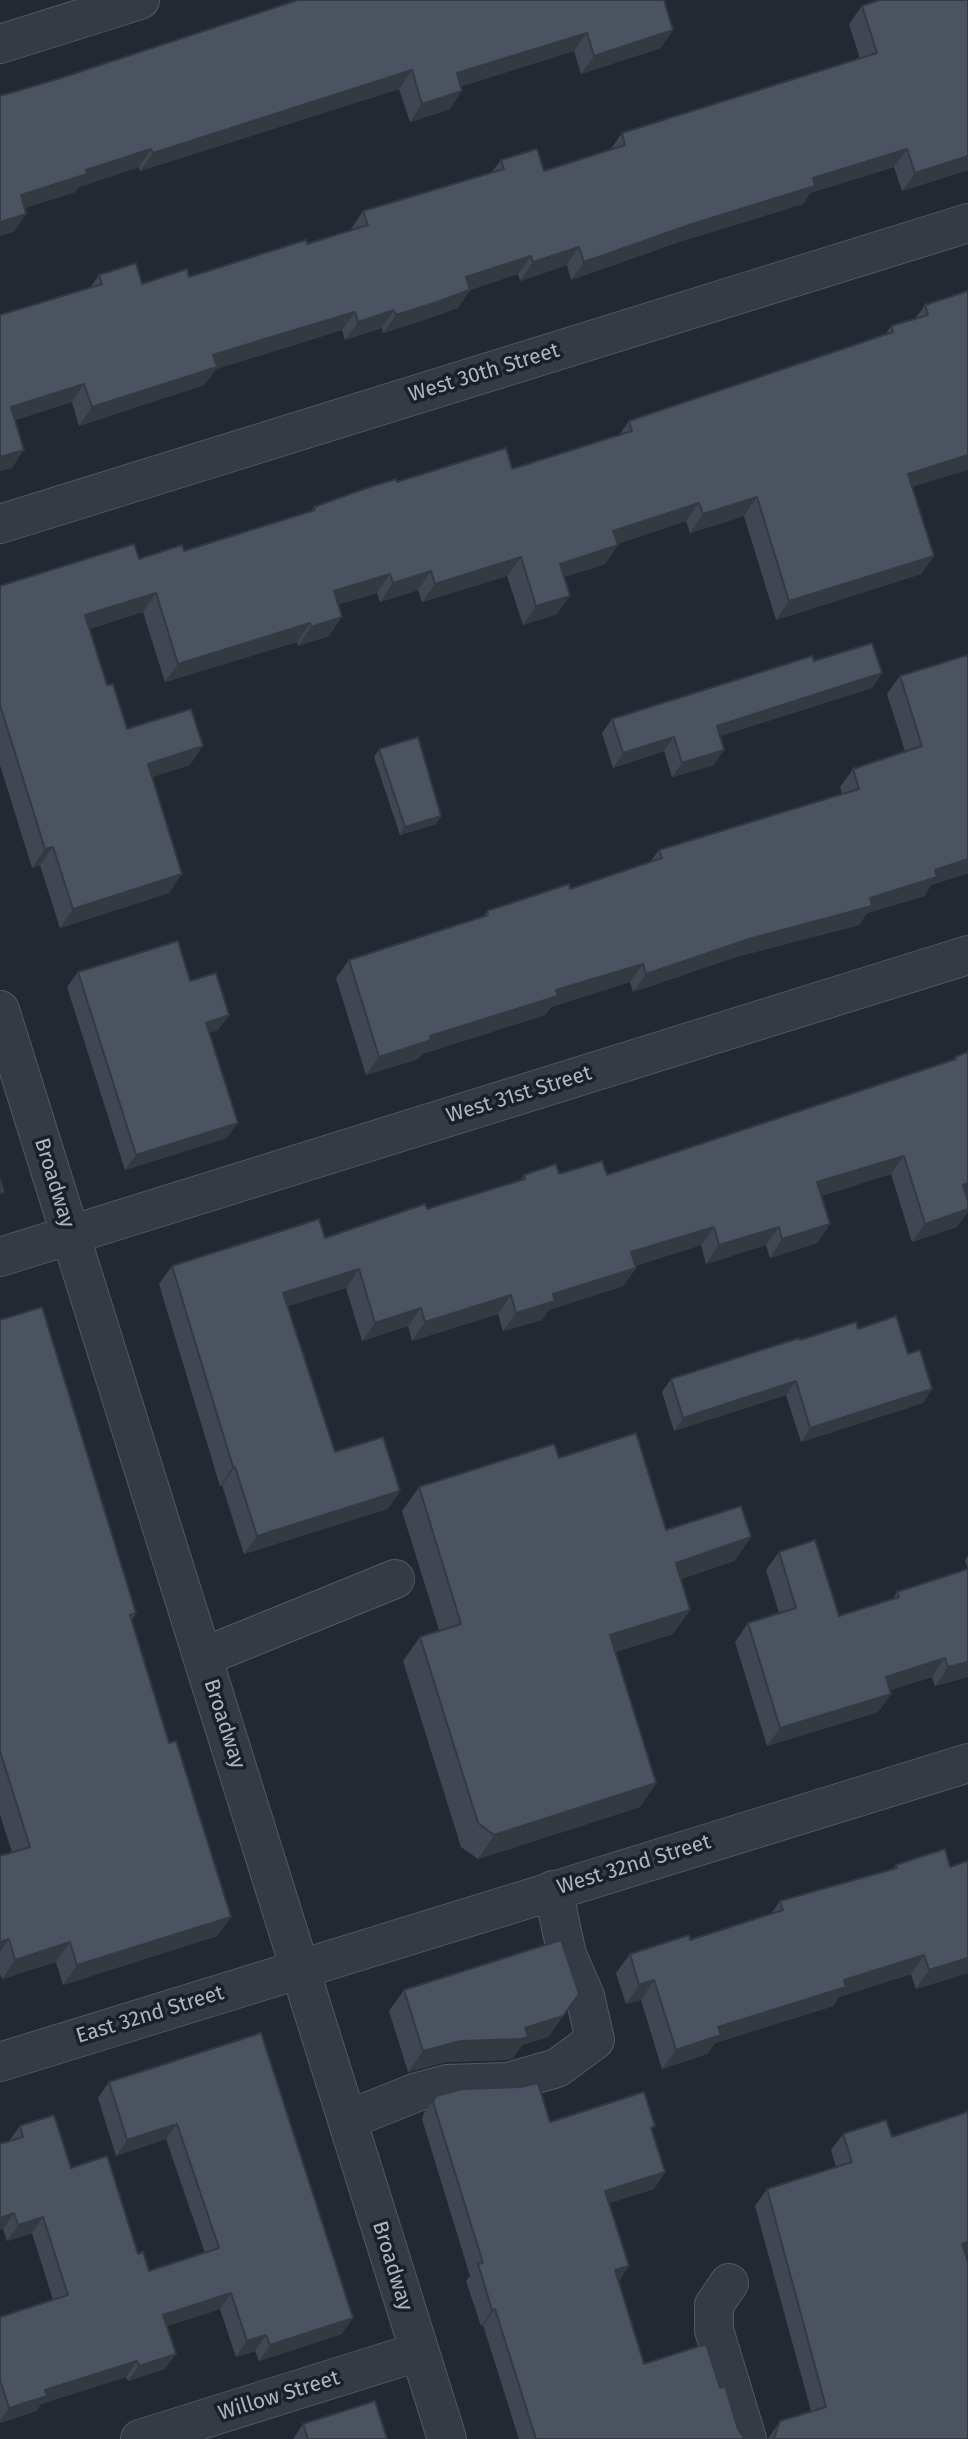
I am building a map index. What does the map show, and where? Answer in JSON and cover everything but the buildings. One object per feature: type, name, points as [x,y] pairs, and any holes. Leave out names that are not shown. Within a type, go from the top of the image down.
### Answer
[{"type":"street","points":[[0,44],[140,0]]},
{"type":"street","name":"West 30th Street","points":[[0,524],[968,223]]},
{"type":"street","name":"West 31st Street","points":[[0,1257],[968,955]]},
{"type":"street","name":"Broadway","points":[[0,1010],[447,2439]]},
{"type":"street","points":[[203,1657],[395,1579]]},
{"type":"street","name":"West 32nd Street","points":[[301,1968],[968,1763]]},
{"type":"street","points":[[347,2120],[447,2084],[508,2082],[557,2068],[595,2040],[584,1996],[567,1955],[553,1890]]},
{"type":"street","name":"East 32nd Street","points":[[0,2062],[301,1968]]},
{"type":"street","points":[[729,2283],[714,2305],[714,2330],[747,2439]]},
{"type":"street","name":"Willow Street","points":[[140,2439],[418,2352]]}]
